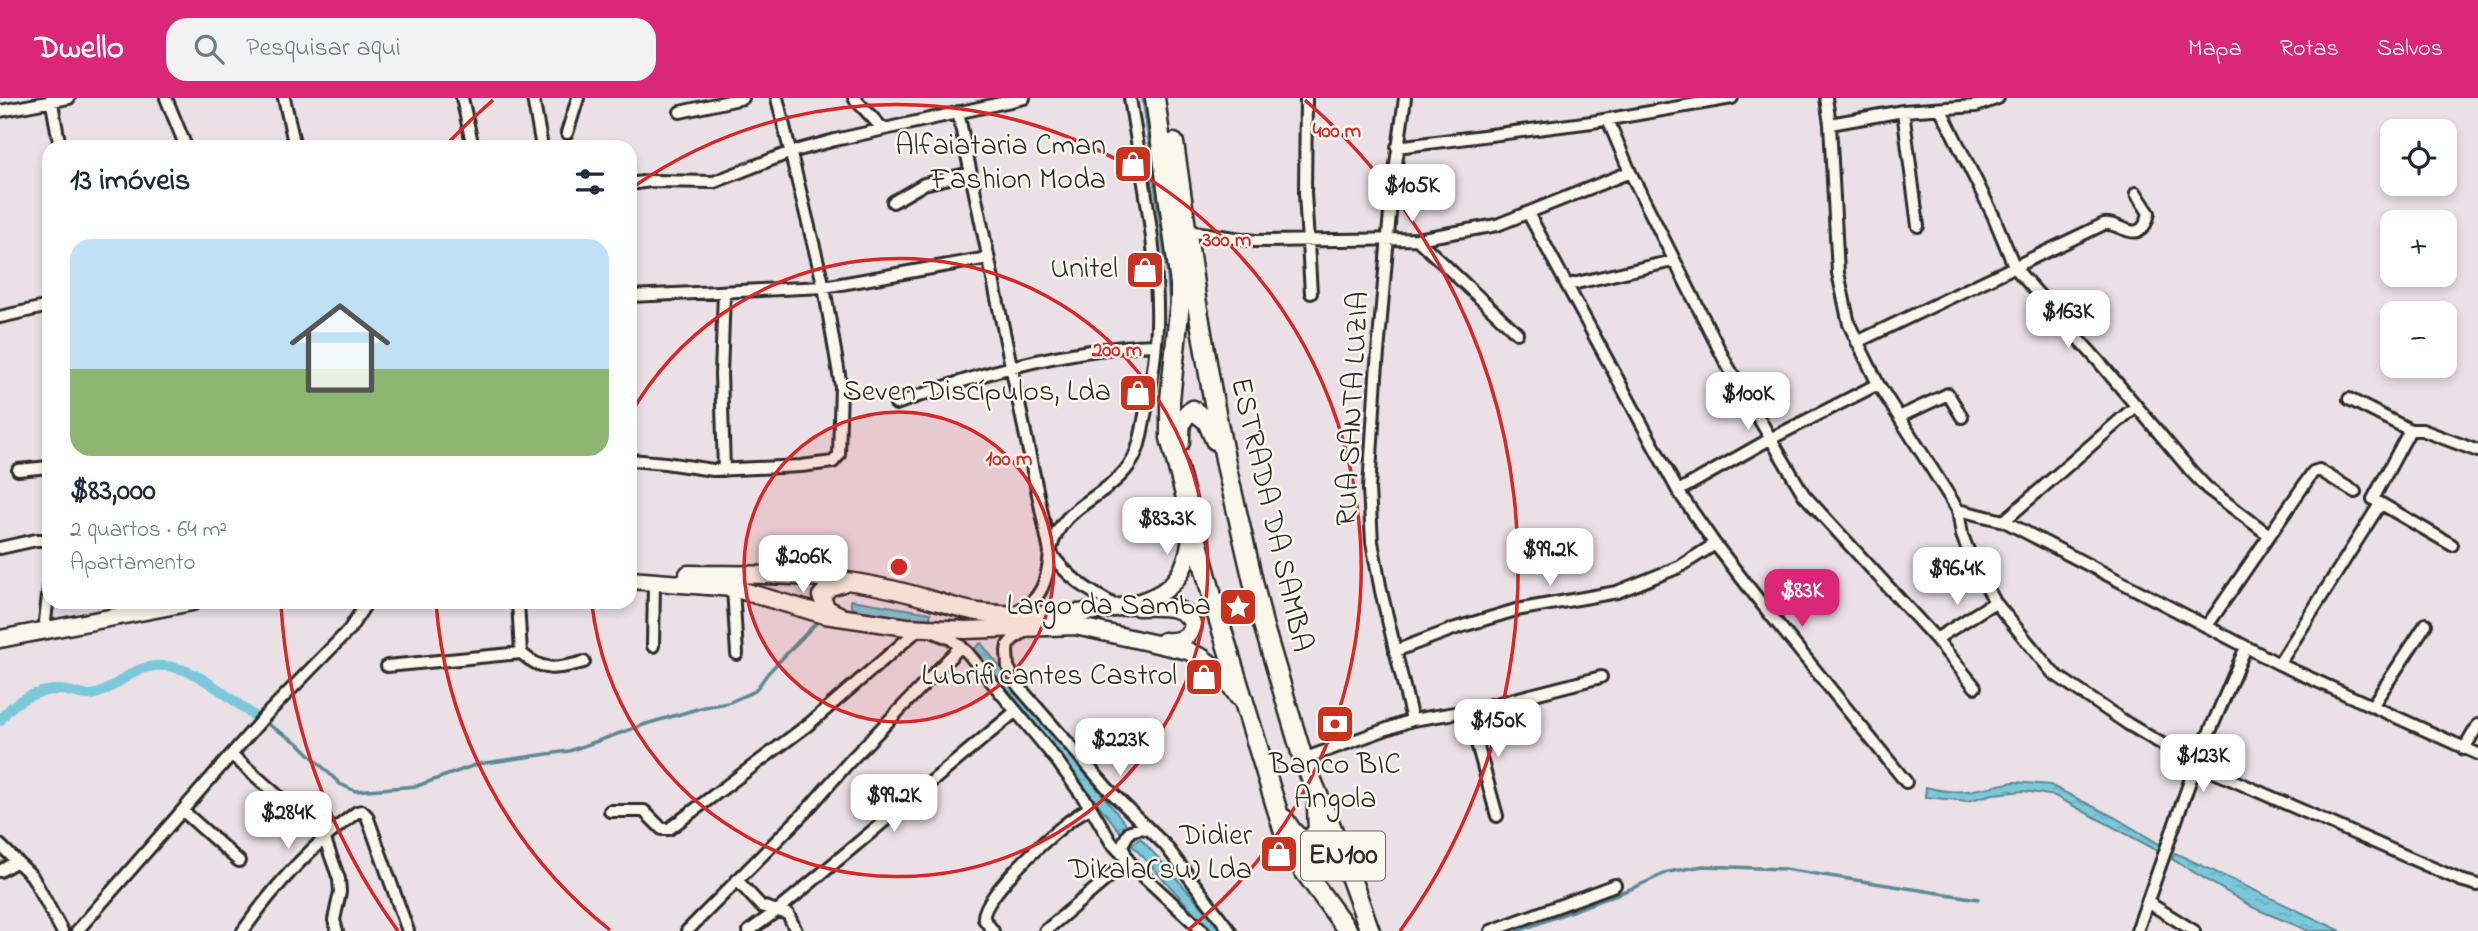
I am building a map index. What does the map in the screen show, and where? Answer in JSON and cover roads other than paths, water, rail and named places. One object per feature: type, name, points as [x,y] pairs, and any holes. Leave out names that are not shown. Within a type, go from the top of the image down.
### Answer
[{"type":"main road","name":"EN100","points":[[1155,98],[1179,267],[1180,302],[1169,417],[1170,438],[1245,712],[1288,845],[1348,931]]},
{"type":"main road","name":"ESTRADA DA SAMBA","points":[[1167,98],[1198,311],[1227,469],[1263,624],[1303,759],[1338,843],[1370,931]]},
{"type":"main road","points":[[1180,479],[1180,423],[1185,414],[1192,410],[1207,421],[1227,469]]},
{"type":"main road","points":[[1118,607],[1152,598],[1173,583],[1188,556],[1192,524]]},
{"type":"main road","points":[[637,573],[797,576],[867,584],[970,611],[1012,616],[1118,607],[1169,608],[1179,610],[1189,617],[1193,626],[1189,634],[1179,641],[1168,642],[1075,626],[913,628],[812,612],[733,588],[637,580]]},
{"type":"main road","points":[[863,620],[832,612],[827,609],[821,596],[836,584],[867,584]]},
{"type":"main road","points":[[0,630],[108,609]]},
{"type":"main road","points":[[0,639],[156,609]]},
{"type":"main road","points":[[1127,636],[1188,651],[1212,664],[1232,685],[1245,712]]},
{"type":"main road","points":[[1272,800],[1297,837],[1304,841],[1310,840],[1318,830],[1312,783]]},
{"type":"street","points":[[0,111],[69,98]]},
{"type":"street","points":[[166,98],[183,140]]},
{"type":"street","points":[[284,98],[293,140]]},
{"type":"street","points":[[462,98],[471,140]]},
{"type":"street","points":[[533,98],[541,140]]},
{"type":"street","points":[[567,133],[578,98]]},
{"type":"street","points":[[680,112],[743,98]]},
{"type":"street","points":[[637,461],[724,470],[783,468],[833,462],[838,458],[841,386],[824,287],[777,98]]},
{"type":"street","points":[[854,98],[883,129]]},
{"type":"street","points":[[637,183],[714,182],[791,152],[963,106],[1024,98]]},
{"type":"street","points":[[990,613],[1014,612],[1026,608],[1035,600],[1047,577],[1056,533],[1066,517],[1106,486],[1132,461],[1138,448],[1151,387],[1157,325],[1154,268],[1130,98]]},
{"type":"street","points":[[1306,98],[1305,192],[1311,293]]},
{"type":"street","name":"RUA SANTA LUZIA","points":[[1405,98],[1397,147],[1376,376],[1369,489],[1372,542],[1412,720]]},
{"type":"street","points":[[1397,147],[1506,135],[1732,98]]},
{"type":"street","points":[[1826,98],[1838,273],[1843,304],[1857,342],[1878,384],[1958,510],[1962,535],[1970,558],[1995,602],[2053,673],[2128,724],[2196,764],[2460,880],[2478,885]]},
{"type":"street","points":[[1829,124],[1903,111],[1941,110],[1953,103],[1976,106],[1998,98]]},
{"type":"street","points":[[52,100],[59,140]]},
{"type":"street","points":[[963,106],[970,173],[1051,552],[1082,586],[1118,607]]},
{"type":"street","points":[[1941,110],[1993,215],[2015,268],[2207,488],[2269,535]]},
{"type":"street","points":[[1903,111],[1919,226]]},
{"type":"street","points":[[1608,120],[1673,261],[1726,363],[1804,495],[1936,639],[1975,687]]},
{"type":"street","points":[[1187,231],[1255,241],[1417,239],[1497,225],[1630,172]]},
{"type":"street","points":[[893,202],[925,184],[970,173]]},
{"type":"street","points":[[1857,342],[2104,223],[2109,222],[2129,232],[2139,230],[2147,223],[2149,213],[2136,193]]},
{"type":"street","points":[[1528,213],[1678,491],[1715,544],[1906,782]]},
{"type":"street","points":[[1417,239],[1517,333]]},
{"type":"street","points":[[637,296],[824,287],[988,258]]},
{"type":"street","points":[[1568,285],[1673,261]]},
{"type":"street","points":[[724,293],[721,373],[724,470]]},
{"type":"street","points":[[0,317],[42,308]]},
{"type":"street","points":[[896,404],[1010,368],[1096,350],[1156,345]]},
{"type":"street","points":[[1678,491],[1770,439],[1878,384]]},
{"type":"street","points":[[1899,417],[1948,394],[1962,417]]},
{"type":"street","points":[[2349,399],[2410,430],[2422,430],[2478,451]]},
{"type":"street","points":[[2004,521],[2136,406]]},
{"type":"street","points":[[2410,430],[2374,496],[2375,501],[2452,545]]},
{"type":"street","points":[[18,471],[42,468]]},
{"type":"street","points":[[2207,626],[2316,470],[2355,492]]},
{"type":"street","points":[[2279,664],[2380,504]]},
{"type":"street","points":[[1958,510],[2004,521],[2279,664],[2478,754]]},
{"type":"street","points":[[0,548],[42,540]]},
{"type":"street","points":[[1395,651],[1456,628],[1516,610],[1617,592],[1679,568],[1715,544]]},
{"type":"street","points":[[653,646],[654,581]]},
{"type":"street","points":[[733,588],[737,654]]},
{"type":"street","points":[[1936,639],[1995,602]]},
{"type":"street","points":[[46,621],[47,609]]},
{"type":"street","points":[[76,931],[265,716],[349,630],[362,609]]},
{"type":"street","points":[[518,609],[521,653]]},
{"type":"street","points":[[2372,706],[2426,624]]},
{"type":"street","points":[[1042,626],[1023,630],[1008,645],[1007,659],[1011,674],[1028,700],[1068,745],[1126,807],[1155,833],[1230,931]]},
{"type":"street","points":[[610,811],[644,811],[662,829],[669,829],[809,724],[913,628],[939,633],[961,646],[1058,762],[1091,808],[1111,842],[1203,931]]},
{"type":"street","points":[[687,931],[807,810],[849,762],[961,646]]},
{"type":"street","points":[[2137,931],[2196,764],[2246,647]]},
{"type":"street","points":[[387,666],[521,653],[532,662],[554,669],[584,662]]},
{"type":"street","points":[[1303,759],[1412,720],[1468,710],[1601,677]]},
{"type":"street","points":[[1468,710],[1497,816]]},
{"type":"street","points":[[749,931],[778,910],[1016,711]]},
{"type":"street","points":[[2464,749],[2478,725]]},
{"type":"street","points":[[232,755],[324,837],[339,879],[340,892],[334,920],[337,931]]},
{"type":"street","points":[[993,931],[984,919],[985,906],[1056,830],[1083,810],[1091,808]]},
{"type":"street","points":[[183,811],[239,861]]},
{"type":"street","points":[[243,931],[272,891],[324,837],[362,811],[367,816],[408,931]]},
{"type":"street","points":[[1128,861],[1122,845],[1126,835],[1142,828],[1155,833]]},
{"type":"street","points":[[0,845],[32,876],[62,931]]},
{"type":"street","points":[[0,871],[17,861]]},
{"type":"street","points":[[1045,931],[1128,861]]},
{"type":"street","points":[[737,880],[761,906],[778,910],[792,918],[796,931]]},
{"type":"street","points":[[1490,931],[1615,885]]},
{"type":"street","points":[[2149,903],[2194,931]]},
{"type":"water","points":[[851,600],[931,613],[929,623],[851,612]]},
{"type":"water","points":[[981,643],[1129,828],[1122,834],[974,649]]},
{"type":"water","points":[[2014,782],[2050,785],[2114,817],[2164,847],[2162,853],[2055,796],[2024,791],[1993,794],[1968,801],[1925,797],[1926,787],[1960,791]]},
{"type":"water","points":[[1140,838],[1224,931],[1211,931],[1132,845]]},
{"type":"water","points":[[2175,853],[2341,931],[2309,931],[2254,908],[2172,859]]},
{"type":"waterway","points":[[1143,98],[1168,277],[1170,305],[1167,327]]},
{"type":"waterway","points":[[264,722],[298,743],[340,784],[355,791],[417,786],[478,764],[569,751],[646,724],[728,703],[755,691],[768,673],[821,618]]},
{"type":"waterway","points":[[0,721],[18,702],[33,695],[59,690],[97,694],[139,670],[155,666],[172,667],[203,679],[258,719]]},
{"type":"waterway","points":[[1518,931],[1668,872],[1703,866],[1784,869],[1978,899]]},
{"type":"place","name":"Alfaiataria Cman Fashion Moda","points":[[1133,164]]},
{"type":"place","name":"Unitel","points":[[1145,270]]},
{"type":"place","name":"Seven Discípulos, Lda","points":[[1138,393]]},
{"type":"place","name":"Largo da Samba","points":[[1238,607]]},
{"type":"place","name":"Lubrificantes Castrol","points":[[1204,677]]},
{"type":"place","name":"Banco BIC Angola","points":[[1335,724]]},
{"type":"place","name":"Didier Dikala(su) Lda","points":[[1279,854]]}]
